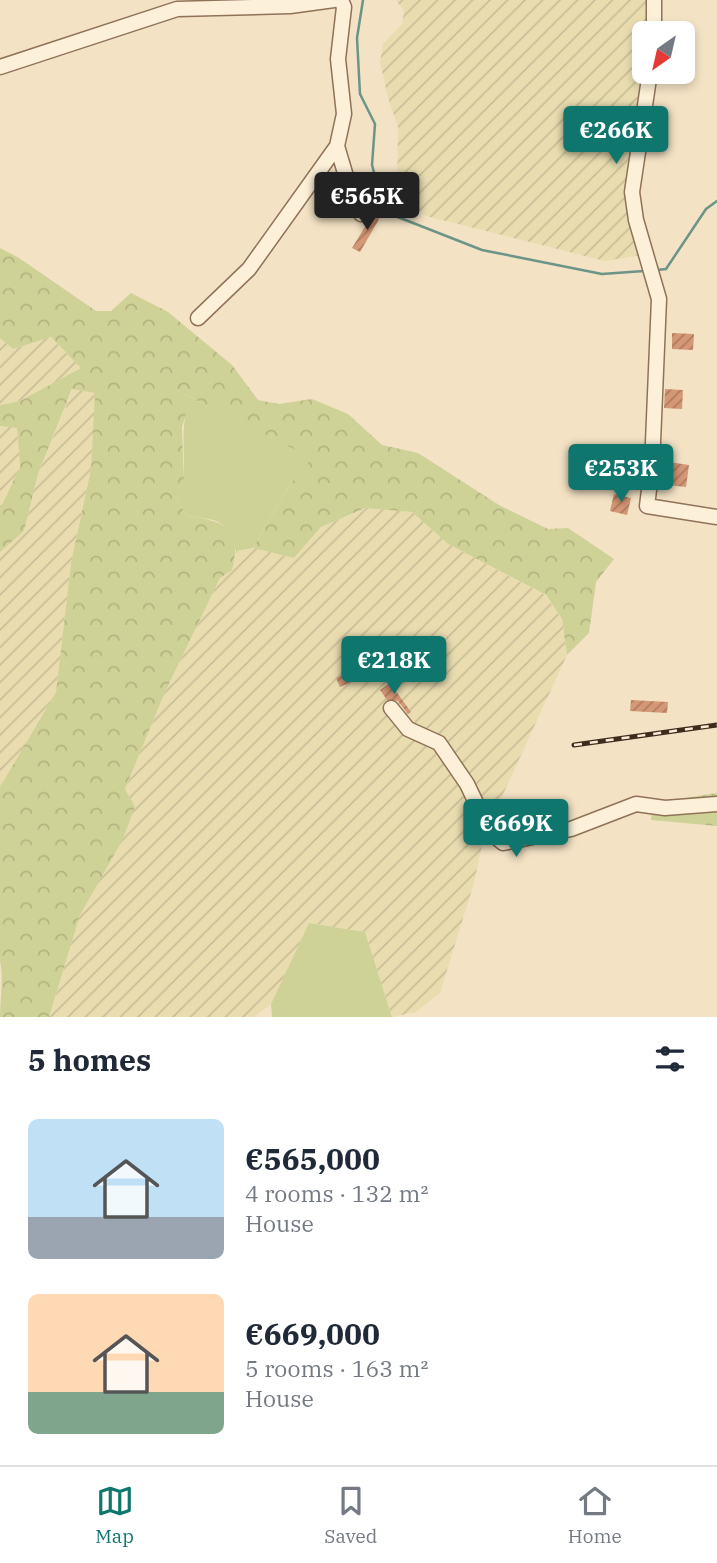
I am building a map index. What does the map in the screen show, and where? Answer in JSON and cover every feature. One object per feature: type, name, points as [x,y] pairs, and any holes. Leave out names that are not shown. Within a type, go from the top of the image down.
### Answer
[{"type":"street","points":[[0,67],[177,9],[290,6],[334,0]]},
{"type":"street","points":[[198,318],[254,263],[337,146],[344,114],[338,60],[344,7],[341,0]]},
{"type":"street","points":[[654,0],[654,21]]},
{"type":"street","points":[[648,84],[632,192],[636,220],[658,288],[652,466],[647,506],[717,517]]},
{"type":"street","points":[[337,146],[361,214]]},
{"type":"street","points":[[391,708],[408,729],[439,743],[467,784],[490,832],[502,843],[571,829],[636,804],[665,808],[717,804]]},
{"type":"shaded area","points":[[396,0],[648,0],[647,21],[632,21],[632,84],[642,84],[630,162],[641,255],[605,261],[426,216],[406,202],[397,183],[398,127],[380,62],[383,44],[402,24],[404,11]]},
{"type":"shaded area","points":[[50,337],[82,368],[20,401],[0,405],[0,338],[13,349]]},
{"type":"shaded area","points":[[73,389],[95,393],[95,414],[91,469],[71,563],[56,692],[0,787],[0,552],[24,531],[38,474]]},
{"type":"shaded area","points":[[0,426],[17,428],[20,467],[0,509]]},
{"type":"shaded area","points":[[366,508],[412,512],[448,544],[545,595],[562,619],[567,655],[484,836],[474,883],[440,993],[416,1012],[392,1017],[365,932],[309,923],[271,1004],[254,1017],[49,1017],[80,915],[135,808],[125,789],[165,692],[220,578],[232,569],[236,551],[253,548],[294,558],[321,527]]},
{"type":"green space","points":[[0,248],[96,311],[111,311],[131,293],[168,312],[232,365],[258,400],[279,404],[312,399],[348,414],[382,445],[418,453],[499,505],[548,529],[568,528],[614,559],[596,582],[589,633],[567,655],[562,619],[546,595],[448,544],[412,512],[365,508],[321,527],[294,558],[253,548],[289,486],[312,458],[170,387],[186,402],[187,411],[182,427],[184,485],[177,498],[186,516],[211,520],[227,528],[235,544],[235,555],[232,570],[220,578],[165,692],[125,789],[135,807],[122,841],[80,915],[49,1017],[0,1017],[0,787],[56,692],[71,563],[91,469],[95,393],[72,389],[38,474],[24,531],[0,552],[0,509],[20,467],[17,428],[0,426],[0,405],[20,401],[81,368],[51,337],[13,349],[0,338]]},
{"type":"green space","points":[[168,386],[313,458],[289,486],[253,548],[236,551],[228,532],[220,523],[186,516],[177,498],[183,478],[187,410]]},
{"type":"green space","points":[[717,793],[717,826],[651,820],[652,806],[671,800]]},
{"type":"green space","points":[[309,923],[365,932],[392,1017],[272,1017],[271,1004]]},
{"type":"building","points":[[375,210],[380,213],[378,221],[360,252],[352,248]]},
{"type":"building","points":[[672,333],[694,334],[693,350],[672,349]]},
{"type":"building","points":[[665,389],[683,390],[682,409],[664,408]]},
{"type":"building","points":[[669,462],[689,465],[686,487],[666,485]]},
{"type":"building","points":[[614,494],[631,498],[627,515],[610,511]]},
{"type":"building","points":[[362,660],[365,668],[347,675],[351,682],[340,687],[336,678],[345,674],[343,669]]},
{"type":"building","points":[[390,683],[411,712],[408,714],[398,701],[387,700],[380,690]]},
{"type":"building","points":[[631,700],[668,702],[667,713],[630,711]]},
{"type":"waterway","points":[[363,0],[357,38],[360,94],[375,124],[372,165],[385,212],[482,250],[602,274],[644,271]]},
{"type":"waterway","points":[[657,270],[666,269],[706,209],[717,201]]},
{"type":"railway","points":[[574,745],[717,725]]}]
